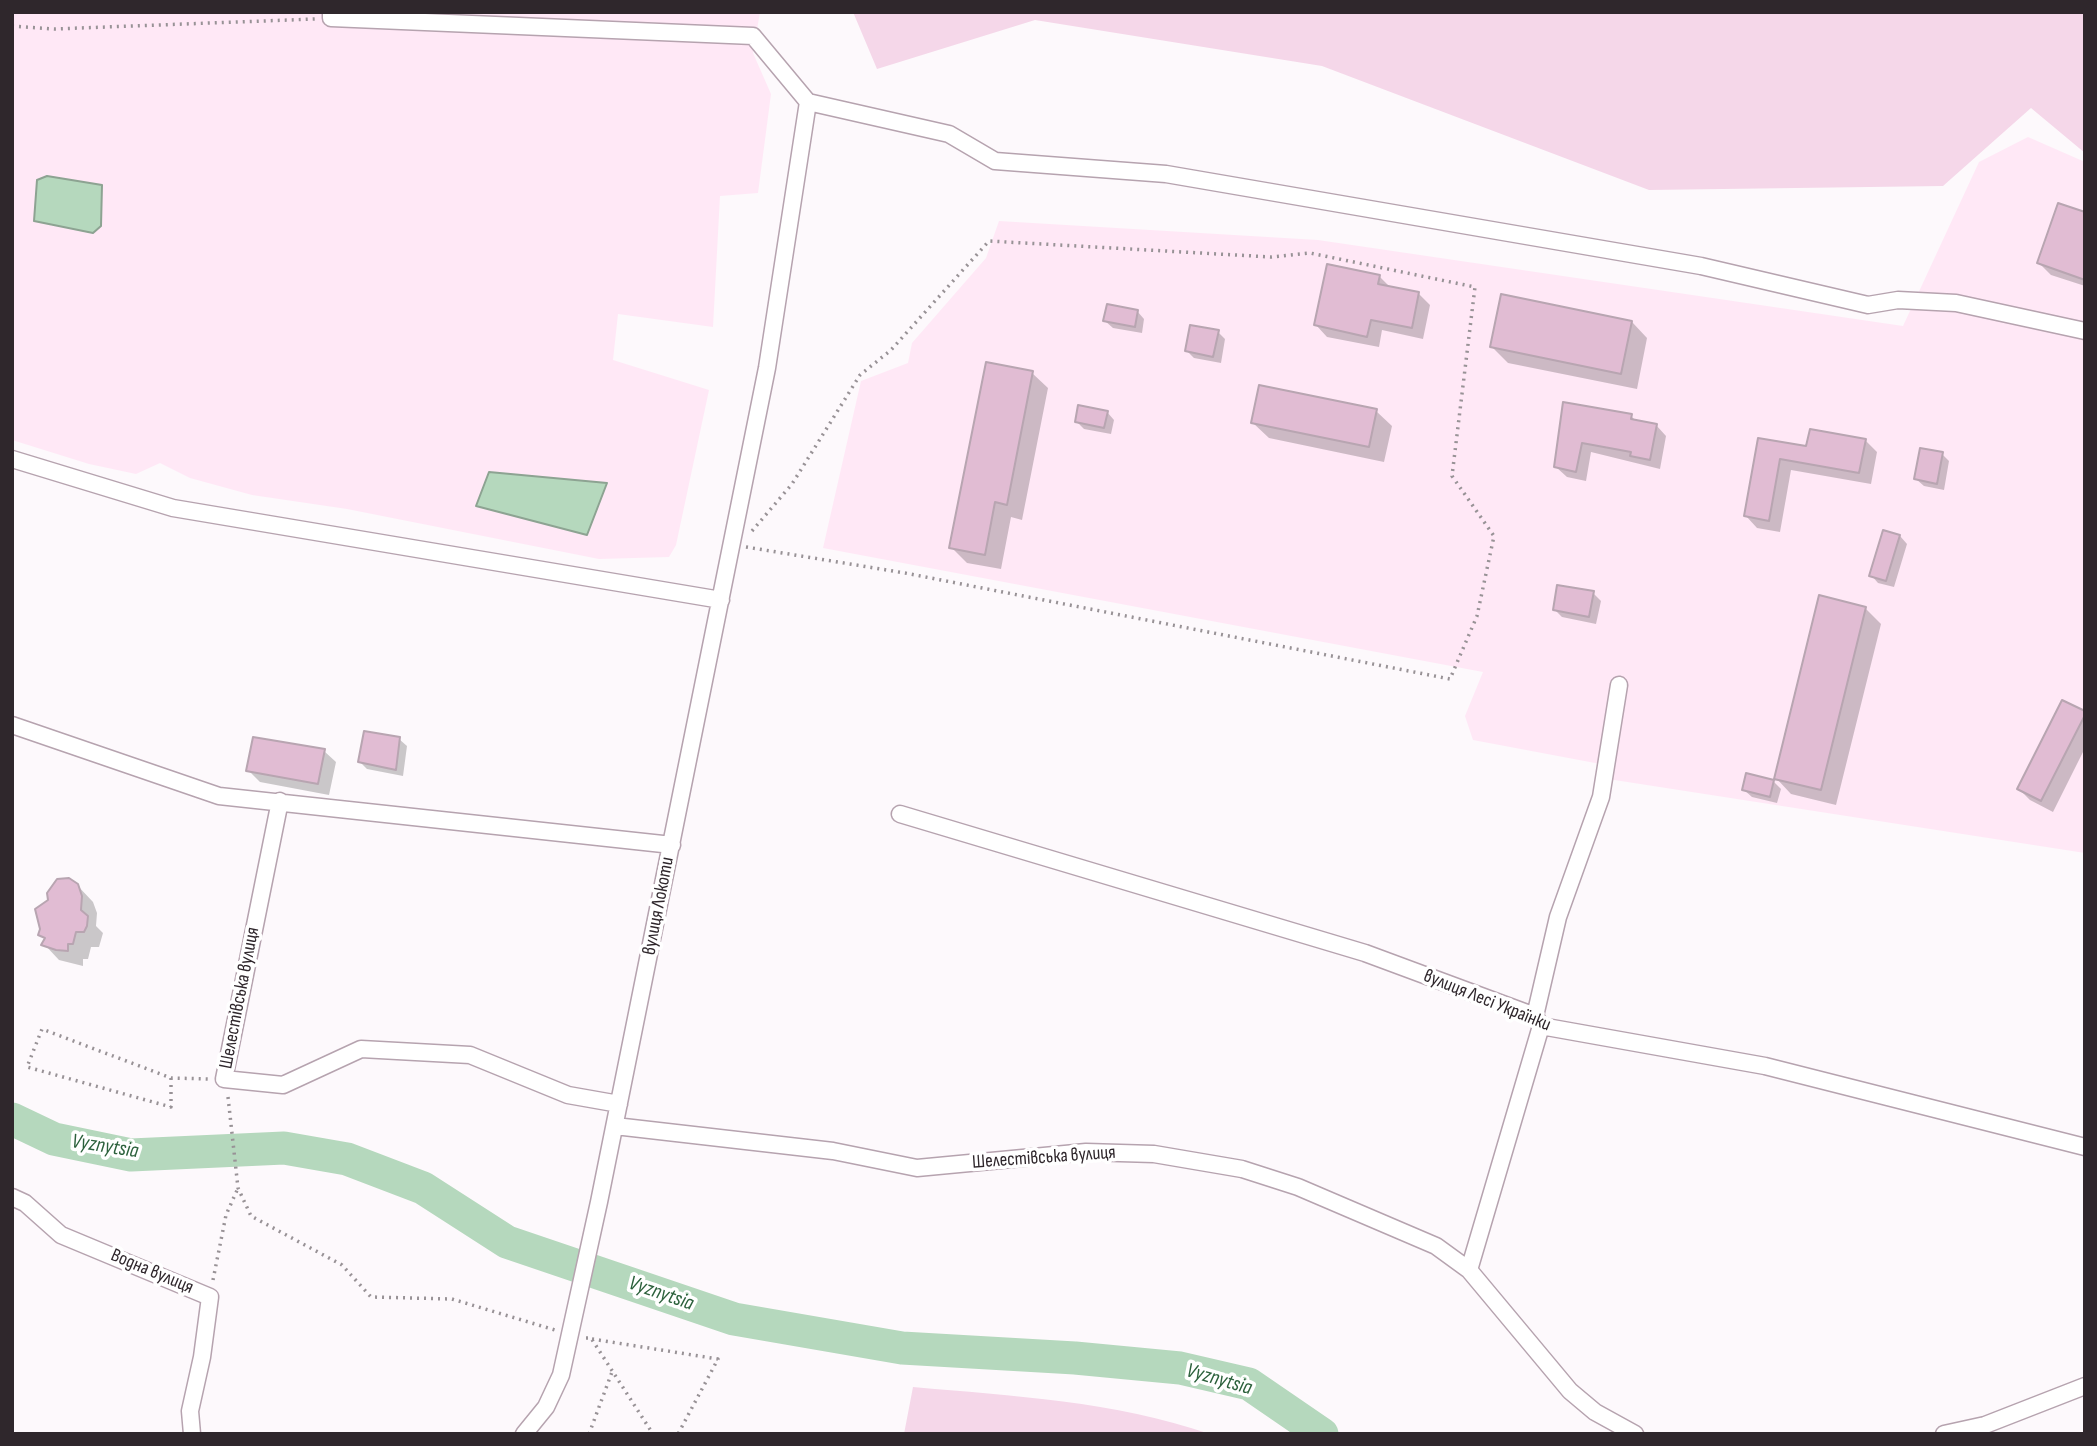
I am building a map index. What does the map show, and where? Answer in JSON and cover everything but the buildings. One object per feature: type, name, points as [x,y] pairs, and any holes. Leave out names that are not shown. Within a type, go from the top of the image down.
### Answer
[{"type":"street","points":[[331,15],[753,36],[808,102],[949,134],[995,161],[1166,174],[1701,266],[1868,305],[1898,300],[1956,303],[2085,331]]},
{"type":"street","name":"вулиця Локоти","points":[[524,1434],[551,1396],[561,1375],[572,1329],[767,369],[808,102]]},
{"type":"street","points":[[12,459],[173,508],[721,600]]},
{"type":"street","points":[[1469,1270],[1538,1021],[1558,917],[1601,797],[1619,685]]},
{"type":"street","points":[[12,726],[219,796],[672,845]]},
{"type":"street","name":"Шелестівська вулиця","points":[[280,802],[224,1079],[283,1085],[361,1049],[470,1055],[568,1096],[619,1104]]},
{"type":"street","name":"вулиця Лесі Українки","points":[[900,814],[1365,953],[1538,1021],[1765,1066],[2085,1147]]},
{"type":"street","name":"Шелестівська вулиця","points":[[615,1126],[833,1151],[917,1168],[1086,1152],[1154,1154],[1242,1169],[1298,1188],[1436,1246],[1469,1270],[1570,1391],[1595,1412],[1635,1434]]},
{"type":"street","name":"Водна вулиця","points":[[12,1197],[25,1203],[61,1235],[210,1297],[202,1357],[190,1411],[192,1434]]},
{"type":"street","points":[[1944,1434],[1985,1425],[2085,1386]]},
{"type":"path","points":[[12,26],[54,29],[331,15]]},
{"type":"path","points":[[989,241],[1271,257],[1310,253],[1475,287],[1452,476],[1494,536],[1477,616],[1450,679],[905,573],[739,546],[792,484],[860,375],[891,350],[989,241]]},
{"type":"path","points":[[42,1029],[171,1078],[171,1107],[27,1067],[42,1029]]},
{"type":"path","points":[[231,1110],[237,1188],[251,1216],[342,1265],[372,1297],[452,1299],[572,1329],[591,1338],[718,1359],[678,1434]]},
{"type":"path","points":[[210,1297],[226,1215],[237,1188]]},
{"type":"path","points":[[591,1338],[653,1434]]},
{"type":"path","points":[[589,1434],[612,1372]]},
{"type":"shaded area","points":[[12,12],[760,12],[753,53],[771,94],[758,193],[720,196],[713,327],[618,314],[613,360],[709,390],[676,545],[669,557],[599,559],[347,509],[252,495],[190,478],[160,463],[136,474],[89,464],[12,440]]},
{"type":"shaded area","points":[[853,12],[2085,12],[2085,153],[2031,108],[1943,186],[1649,190],[1322,66],[1035,20],[877,69]]},
{"type":"shaded area","points":[[2028,137],[2085,162],[2085,853],[1608,779],[1611,766],[1473,740],[1465,716],[1483,672],[823,548],[861,381],[908,363],[912,343],[986,258],[999,221],[1318,240],[1903,326],[1979,162]]},
{"type":"shaded area","points":[[47,176],[102,185],[101,226],[93,233],[34,221],[37,180]]},
{"type":"shaded area","points":[[489,472],[607,483],[587,535],[476,506]]},
{"type":"shaded area","points":[[913,1387],[1063,1401],[1137,1414],[1210,1434],[904,1434]]},
{"type":"waterway","name":"Vyznytsia","points":[[12,1119],[54,1139],[131,1155],[284,1148],[347,1159],[423,1188],[507,1242],[734,1319],[902,1348],[1075,1358],[1180,1368],[1249,1384],[1322,1434]]}]
